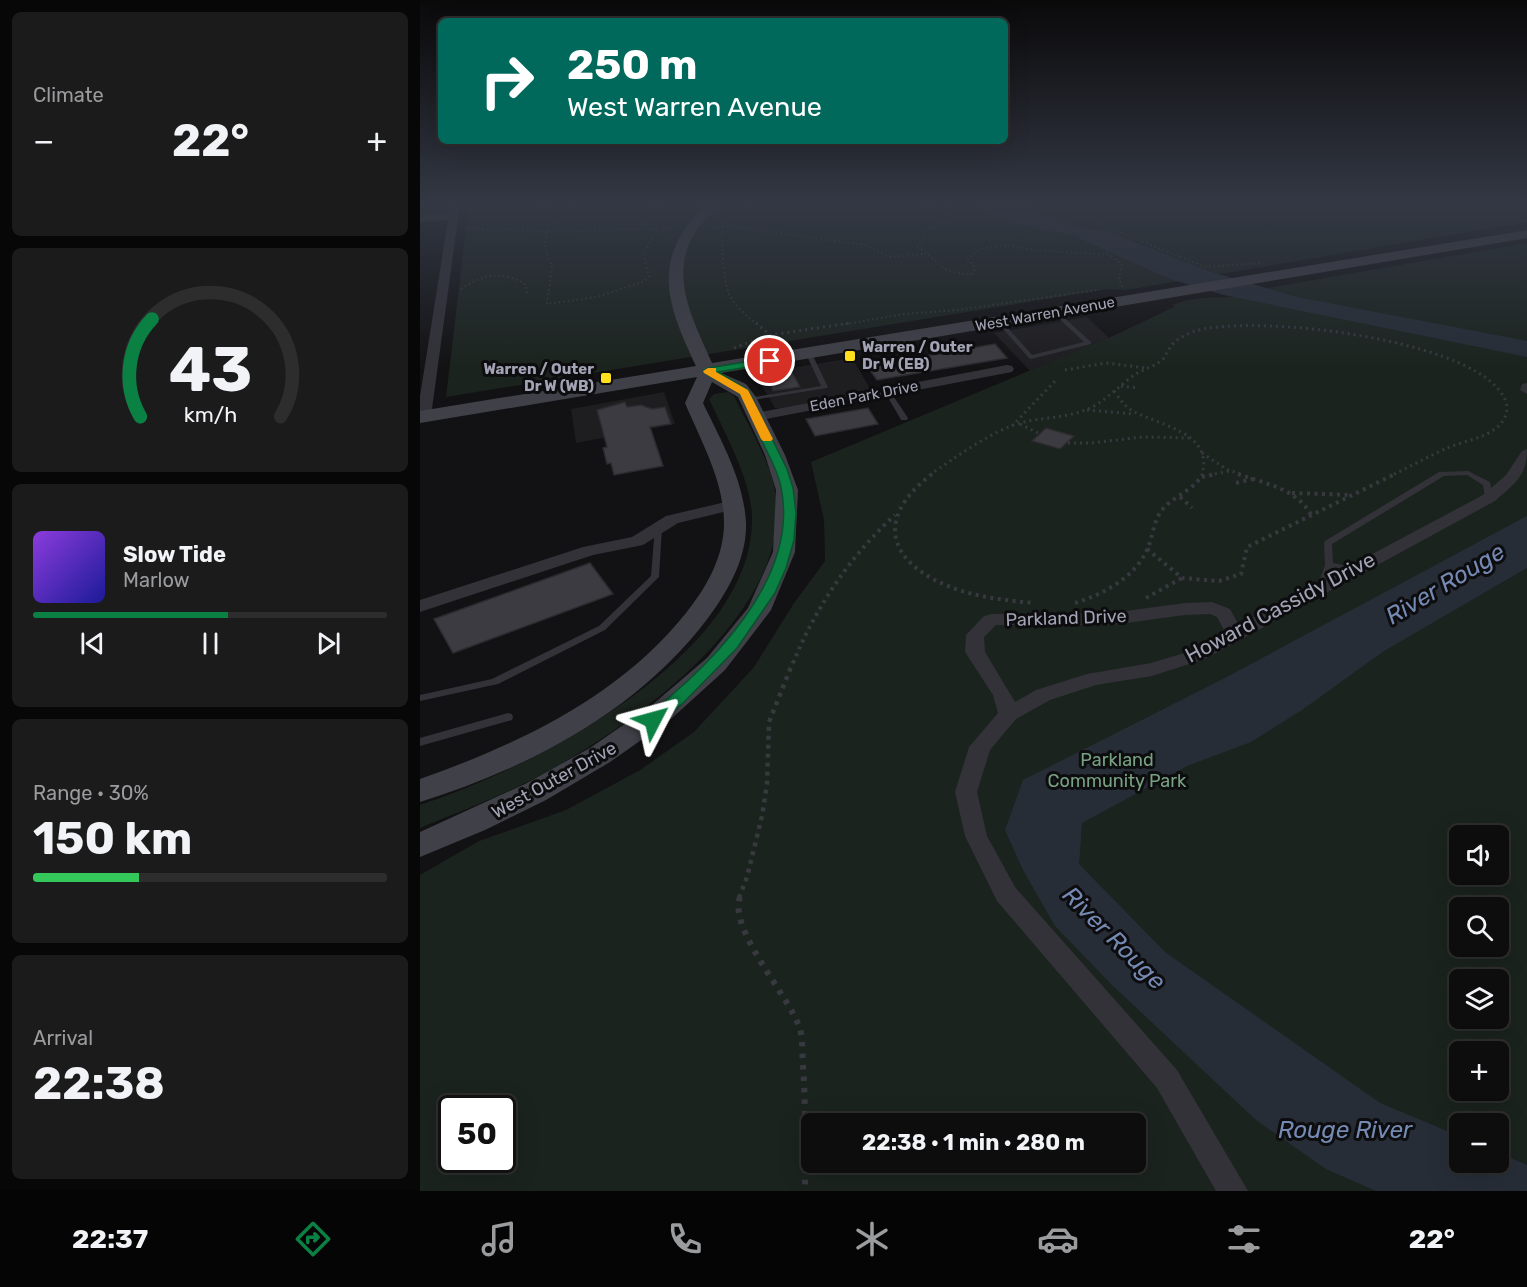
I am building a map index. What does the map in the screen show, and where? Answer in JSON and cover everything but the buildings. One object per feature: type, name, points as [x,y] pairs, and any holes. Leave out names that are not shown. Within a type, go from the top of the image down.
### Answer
[{"type":"main road","points":[[420,791],[505,758],[546,737],[618,692],[655,662],[698,615],[721,578],[733,544],[734,505],[694,403],[703,382],[684,319],[674,269],[676,260]]},
{"type":"main road","name":"West Warren Avenue","points":[[422,417],[703,382],[809,354],[1180,292],[1267,270],[1342,260]]},
{"type":"main road","points":[[703,382],[747,401]]},
{"type":"main road","name":"West Outer Drive","points":[[420,845],[536,793],[624,740],[678,699],[732,645],[768,593],[779,568],[787,540],[790,513],[787,488],[781,469],[747,401]]},
{"type":"street","points":[[422,417],[446,260]]},
{"type":"street","name":"Eden Park Drive","points":[[747,401],[887,391],[1007,369]]},
{"type":"street","name":"Howard Cassidy Drive","points":[[1233,1191],[1167,1079],[1006,894],[976,836],[966,792],[980,747],[1009,714],[1043,695],[1094,679],[1152,669],[1198,655],[1489,498],[1512,478],[1527,454]]},
{"type":"street","points":[[420,606],[589,550],[637,541],[672,519],[734,505]]},
{"type":"street","name":"Parkland Drive","points":[[1009,714],[1003,695],[975,652],[975,635],[991,620],[1111,619],[1185,609],[1212,608],[1224,613],[1235,634]]},
{"type":"lane","points":[[1000,322],[1030,357],[1089,343],[1056,313]]},
{"type":"lane","points":[[747,401],[825,387],[809,354]]},
{"type":"lane","points":[[887,391],[904,418]]},
{"type":"lane","points":[[1321,587],[1329,565],[1328,543],[1442,474],[1468,473],[1487,484],[1489,498]]},
{"type":"lane","points":[[420,698],[495,682],[602,628],[655,577],[658,528]]},
{"type":"lane","points":[[1329,565],[1353,570]]},
{"type":"lane","points":[[420,742],[507,717]]},
{"type":"path","points":[[550,260],[552,268],[547,304],[596,298],[645,281],[649,276],[645,260]]},
{"type":"path","points":[[724,260],[729,294],[733,301],[770,335]]},
{"type":"path","points":[[933,260],[948,272],[958,276],[971,275],[975,269],[968,260]]},
{"type":"path","points":[[1115,260],[1122,265],[1119,280],[1125,291],[1116,291]]},
{"type":"path","points":[[1187,260],[1205,267],[1218,268],[1250,261],[1267,270]]},
{"type":"path","points":[[461,289],[478,278],[501,274],[520,280],[526,285],[527,293]]},
{"type":"path","points":[[727,351],[770,335],[789,334],[904,314],[958,310],[1072,292],[1100,290]]},
{"type":"path","points":[[1086,410],[1147,368],[1164,360],[1171,345],[1194,332],[1215,326],[1270,325],[1357,337],[1444,357],[1472,368],[1492,382],[1503,395],[1508,407],[1506,418],[1497,428],[1444,449],[1247,547],[1241,574],[1219,581],[1182,578],[1147,549]]},
{"type":"path","points":[[1065,370],[1097,363],[1147,368]]},
{"type":"path","points":[[805,1191],[805,1096],[800,1030],[785,998],[756,956],[743,927],[738,901],[747,877],[762,816],[767,784],[769,722],[795,658],[832,586],[871,537],[896,514],[913,490],[930,474],[1011,426],[1056,380]]},
{"type":"path","points":[[1120,386],[1139,388]]},
{"type":"path","points":[[1085,606],[1067,605],[1086,600],[1108,590],[1132,570],[1147,549],[1159,513],[1166,505],[1190,490],[1201,477],[1203,470],[1203,457],[1189,438],[1173,426],[1126,409],[1118,401],[1114,391]]},
{"type":"path","points":[[1011,426],[1086,410],[1139,415]]},
{"type":"path","points":[[1020,424],[1040,434]]},
{"type":"path","points":[[1068,443],[1093,444],[1148,437],[1189,438]]},
{"type":"path","points":[[1199,450],[1231,471],[1300,499],[1309,508],[1312,516]]},
{"type":"path","points":[[1201,477],[1231,471]]},
{"type":"path","points":[[1236,483],[1255,479]]},
{"type":"path","points":[[1288,493],[1353,495]]},
{"type":"path","points":[[1180,497],[1192,508]]},
{"type":"path","points":[[896,514],[892,531],[898,551],[942,584],[988,598],[1044,603]]},
{"type":"path","points":[[1142,599],[1182,578]]},
{"type":"shaded area","points":[[1087,317],[1109,338],[1030,371],[994,333]]},
{"type":"shaded area","points":[[852,358],[871,390],[783,408],[775,408],[755,374]]},
{"type":"shaded area","points":[[664,392],[675,424],[576,443],[571,409]]},
{"type":"green space","points":[[462,260],[1305,260],[1126,290],[1108,289],[446,397]]},
{"type":"green space","name":"Parkland Community Park","points":[[1431,260],[1527,260],[1527,1191],[420,1191],[420,875],[479,841],[566,810],[640,770],[694,732],[754,667],[794,603],[825,561],[824,520],[811,462],[1115,335],[1174,307],[1173,305],[1188,300],[1239,296],[1272,290],[1267,288]]},
{"type":"green space","points":[[728,392],[734,396],[767,463],[777,506],[772,549],[754,591],[725,632],[690,670],[607,735],[529,781],[420,828],[420,805],[466,788],[519,764],[575,734],[629,699],[678,659],[717,615],[743,568],[752,517],[751,502],[742,472],[709,399],[714,394]]},
{"type":"water","points":[[1127,260],[1179,260],[1211,272],[1297,297],[1527,341],[1527,357],[1224,295],[1170,279]]},
{"type":"water","name":"Rouge River","points":[[1527,516],[1527,568],[1384,651],[1302,710],[1251,742],[1187,766],[1082,823],[1079,864],[1165,952],[1380,1103],[1449,1132],[1449,1173],[1509,1173],[1509,1157],[1527,1165],[1527,1191],[1376,1191],[1326,1169],[1256,1120],[1112,985],[1055,926],[1023,870],[1005,830],[1023,780],[1223,679]]},
{"type":"slow traffic","points":[[712,370],[708,371],[745,392],[767,439]]},
{"type":"place","name":"Warren / Outer Dr W (EB)","points":[[850,356]]},
{"type":"place","name":"Warren / Outer Dr W (WB)","points":[[606,378]]},
{"type":"route","points":[[653,720],[714,665],[732,645],[768,593],[779,568],[787,540],[790,513],[787,488],[781,469],[745,392],[708,371],[770,361]]},
{"type":"water label","name":"River Rouge","points":[[1445,584]]},
{"type":"water label","name":"River Rouge","points":[[1114,938]]}]
